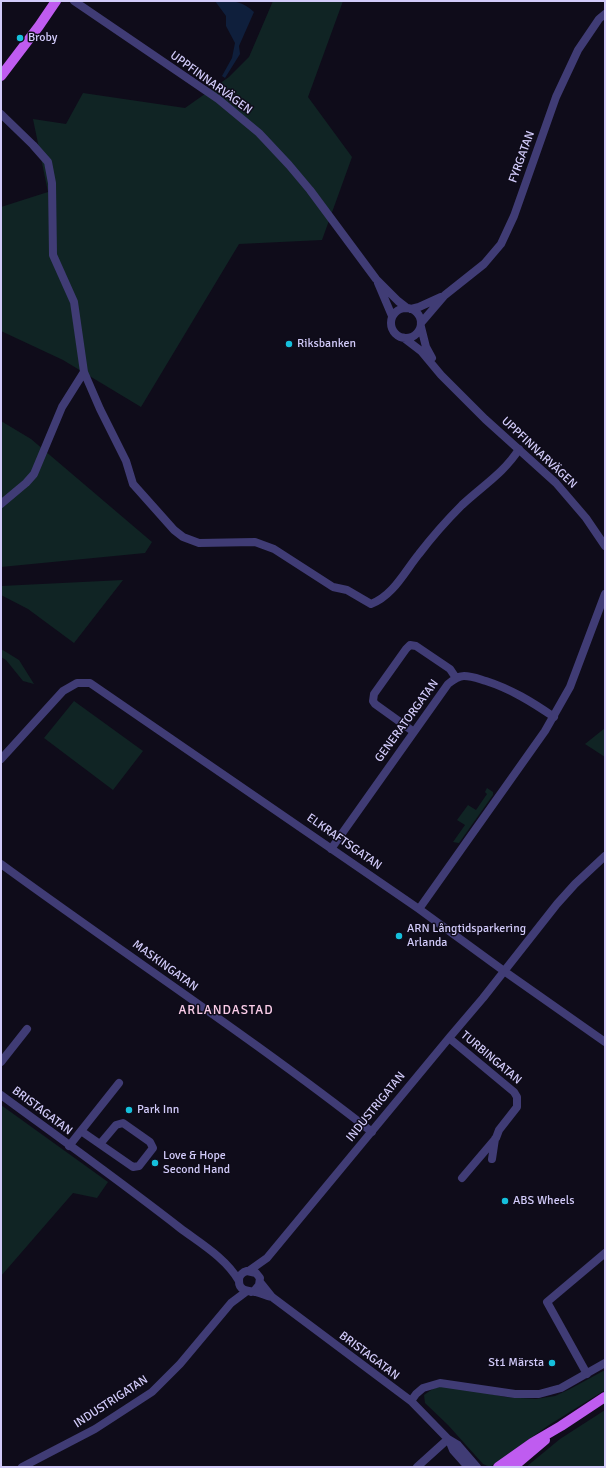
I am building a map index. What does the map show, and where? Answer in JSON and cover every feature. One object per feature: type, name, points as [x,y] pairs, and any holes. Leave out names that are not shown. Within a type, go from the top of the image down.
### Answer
[{"type":"main road","points":[[1,76],[56,1]]},
{"type":"main road","points":[[498,1467],[532,1443],[605,1397]]},
{"type":"main road","points":[[513,1467],[561,1426]]},
{"type":"street","name":"UPPFINNARVÄGEN","points":[[74,1],[218,99],[258,134],[289,165],[310,190],[376,279],[398,301],[409,308]]},
{"type":"street","name":"FYRGATAN","points":[[421,325],[445,295],[484,264],[502,244],[514,216],[556,97],[578,50],[599,19],[605,14]]},
{"type":"street","points":[[1,114],[48,162],[52,183],[53,255],[74,302],[84,372],[100,409],[126,461],[133,484],[174,530],[183,537],[199,543],[254,542],[274,549],[333,587],[347,590],[371,604],[379,601],[394,587],[446,522],[462,505],[511,461],[519,449]]},
{"type":"street","name":"UPPFINNARVÄGEN","points":[[376,279],[392,316]]},
{"type":"street","name":"FYRGATAN","points":[[409,308],[418,307],[445,295]]},
{"type":"street","points":[[401,308],[409,308],[417,313],[421,325],[415,335],[410,338],[404,338],[398,336],[394,332],[390,321],[396,311],[401,308]]},
{"type":"street","name":"UPPFINNARVÄGEN","points":[[421,325],[426,347],[431,358],[450,382],[489,423],[556,483],[586,518],[605,546]]},
{"type":"street","name":"UPPFINNARVÄGEN","points":[[404,338],[421,351],[450,382]]},
{"type":"street","points":[[1,504],[26,483],[34,474],[62,407],[84,372]]},
{"type":"street","points":[[419,909],[554,717],[578,669],[605,594]]},
{"type":"street","points":[[414,732],[373,701],[374,694],[406,649],[410,645],[416,646],[450,669],[456,678]]},
{"type":"street","name":"GENERATORGATAN","points":[[331,849],[448,684],[456,678],[464,676],[473,677],[507,689],[520,695],[554,717]]},
{"type":"street","name":"ELKRAFTSGATAN","points":[[1,759],[63,691],[76,683],[90,683],[419,909],[605,1042]]},
{"type":"street","name":"INDUSTRIGATAN","points":[[249,1270],[267,1258],[571,889],[605,856]]},
{"type":"street","name":"MASKINGATAN","points":[[1,864],[339,1106],[372,1132]]},
{"type":"street","points":[[1,1062],[27,1029]]},
{"type":"street","name":"TURBINGATAN","points":[[448,1038],[514,1092],[517,1097],[517,1107],[499,1130],[492,1159]]},
{"type":"street","name":"BRISTAGATAN","points":[[69,1146],[119,1084]]},
{"type":"street","name":"BRISTAGATAN","points":[[1,1095],[143,1199],[222,1260],[236,1275],[241,1287],[249,1292],[272,1297]]},
{"type":"street","points":[[81,1131],[133,1167],[139,1166],[153,1148],[150,1142],[123,1123],[116,1125],[100,1144]]},
{"type":"street","name":"TURBINGATAN","points":[[462,1178],[496,1138]]},
{"type":"street","points":[[587,1374],[547,1302],[605,1254]]},
{"type":"street","name":"INDUSTRIGATAN","points":[[260,1280],[267,1258]]},
{"type":"street","name":"BRISTAGATAN","points":[[222,1260],[256,1273],[272,1297],[372,1374],[411,1401],[448,1439],[458,1445],[477,1467]]},
{"type":"street","points":[[239,1282],[242,1274],[249,1270]]},
{"type":"street","points":[[249,1292],[257,1288],[260,1280]]},
{"type":"street","name":"INDUSTRIGATAN","points":[[231,1303],[239,1282]]},
{"type":"street","name":"INDUSTRIGATAN","points":[[22,1467],[95,1429],[152,1392],[180,1364],[231,1303],[249,1292]]},
{"type":"street","points":[[411,1401],[423,1388],[440,1383],[515,1394],[538,1394],[562,1388],[605,1364]]},
{"type":"street","points":[[417,1467],[448,1439]]},
{"type":"street","name":"BRISTAGATAN","points":[[448,1439],[453,1450],[468,1467]]},
{"type":"green space","points":[[273,1],[343,1],[308,97],[352,157],[322,240],[239,244],[141,407],[63,360],[1,331],[1,207],[48,192],[33,119],[66,124],[83,93],[185,108],[229,77],[249,57]]},
{"type":"green space","points":[[1,421],[31,439],[152,542],[145,553],[1,567]]},
{"type":"green space","points":[[123,580],[74,643],[28,609],[1,595],[1,586]]},
{"type":"green space","points":[[1,649],[19,660],[34,684],[23,681],[6,660],[1,657]]},
{"type":"green space","points":[[74,701],[143,751],[113,790],[44,738]]},
{"type":"green space","points":[[605,728],[605,757],[585,744]]},
{"type":"green space","points":[[487,788],[493,792],[493,795],[459,843],[453,842],[465,825],[457,820],[468,805],[476,810],[487,794],[485,792]]},
{"type":"green space","points":[[1,1105],[108,1182],[97,1198],[73,1193],[1,1276]]},
{"type":"green space","points":[[605,1370],[605,1390],[549,1425],[490,1467],[483,1464],[448,1425],[425,1403],[424,1395],[434,1388],[450,1385],[505,1397],[536,1399],[555,1396]]},
{"type":"green space","points":[[605,1410],[605,1467],[526,1467],[560,1439]]},
{"type":"water","points":[[215,1],[241,3],[254,12],[239,46],[240,54],[225,78],[222,76],[232,58],[235,43],[226,26],[226,16]]},
{"type":"place","name":"Broby","points":[[20,38]]},
{"type":"place","name":"Riksbanken","points":[[289,344]]},
{"type":"place","name":"ARN Långtidsparkering Arlanda","points":[[399,936]]},
{"type":"place","name":"Park Inn","points":[[129,1110]]},
{"type":"place","name":"Love & Hope Second Hand","points":[[155,1163]]},
{"type":"place","name":"ABS Wheels","points":[[505,1201]]},
{"type":"place","name":"St1 Märsta","points":[[552,1363]]},
{"type":"district","name":"ARLANDASTAD","points":[[226,1011]]}]
